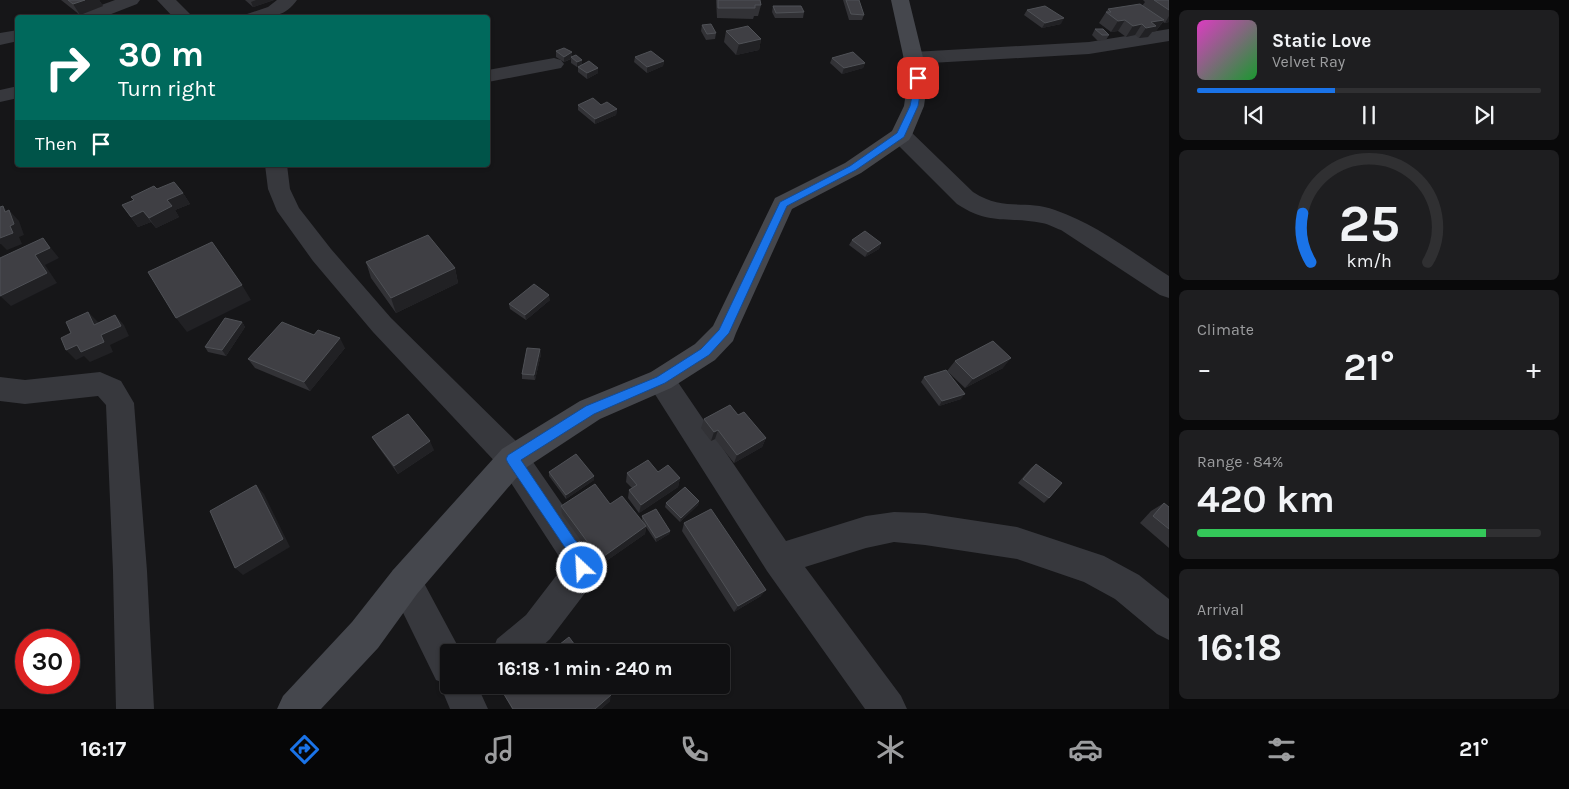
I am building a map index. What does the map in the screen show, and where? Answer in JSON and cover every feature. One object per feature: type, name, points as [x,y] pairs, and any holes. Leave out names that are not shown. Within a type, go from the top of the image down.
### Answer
[{"type":"street","points":[[166,0],[182,15]]},
{"type":"street","points":[[262,15],[274,11],[288,0]]},
{"type":"street","points":[[296,709],[365,635],[405,582],[512,459],[590,410],[661,380],[705,352],[723,333],[783,204],[853,168],[900,135],[914,106],[918,78],[900,0]]},
{"type":"street","points":[[90,15],[119,2]]},
{"type":"street","points":[[0,39],[15,36]]},
{"type":"street","points":[[913,58],[1089,48],[1169,36]]},
{"type":"street","points":[[1146,40],[1169,54]]},
{"type":"street","points":[[490,76],[554,64]]},
{"type":"street","points":[[0,96],[15,93]]},
{"type":"street","points":[[900,135],[965,198],[978,206],[996,212],[1046,215],[1069,224],[1169,288]]},
{"type":"street","points":[[276,167],[279,189],[289,211],[322,255],[382,325],[512,459],[570,544],[582,558],[582,568],[538,626],[519,644]]},
{"type":"street","points":[[661,380],[780,559],[888,709]]},
{"type":"street","points":[[0,389],[25,392],[100,384],[110,389],[120,403],[130,571],[135,709]]},
{"type":"street","points":[[780,559],[866,532],[894,528],[925,529],[1017,543],[1092,568],[1127,587],[1169,622]]},
{"type":"street","points":[[405,582],[440,650]]},
{"type":"street","points":[[462,694],[469,709]]},
{"type":"building","points":[[68,0],[85,0],[73,4]]},
{"type":"building","points":[[718,0],[760,0],[761,5],[755,5],[755,8],[718,8]]},
{"type":"building","points":[[846,0],[859,0],[864,15],[851,14]]},
{"type":"building","points":[[1154,0],[1169,0],[1169,10]]},
{"type":"building","points":[[1140,4],[1164,20],[1151,22],[1156,26],[1146,28],[1142,24],[1133,26],[1125,20],[1118,21],[1106,12],[1111,12],[1108,9]]},
{"type":"building","points":[[773,6],[801,6],[804,12],[776,13]]},
{"type":"building","points":[[1045,6],[1064,18],[1045,23],[1027,10]]},
{"type":"building","points":[[711,24],[716,33],[707,34],[702,25]]},
{"type":"building","points":[[748,26],[761,39],[739,44],[726,31]]},
{"type":"building","points":[[1095,29],[1103,29],[1109,35],[1102,35]]},
{"type":"building","points":[[564,48],[572,52],[564,57],[556,51]]},
{"type":"building","points":[[651,51],[664,61],[647,67],[635,57]]},
{"type":"building","points":[[853,52],[865,63],[844,68],[832,58]]},
{"type":"building","points":[[576,55],[582,60],[577,62],[571,57]]},
{"type":"building","points":[[589,61],[598,68],[587,73],[578,67]]},
{"type":"building","points":[[593,98],[601,105],[607,102],[617,109],[595,119],[578,105]]},
{"type":"building","points":[[174,182],[183,193],[167,200],[172,206],[149,218],[143,211],[131,217],[122,205],[134,200],[131,197],[154,186],[157,189]]},
{"type":"building","points":[[3,206],[5,212],[9,210],[14,224],[10,226],[13,233],[0,238],[0,207]]},
{"type":"building","points":[[865,231],[881,243],[868,252],[852,240]]},
{"type":"building","points":[[428,235],[455,268],[391,298],[366,262]]},
{"type":"building","points":[[43,238],[50,248],[35,255],[47,273],[0,296],[0,258]]},
{"type":"building","points":[[212,242],[242,285],[176,318],[148,272]]},
{"type":"building","points":[[534,284],[549,295],[525,315],[509,304]]},
{"type":"building","points":[[88,312],[94,325],[115,315],[121,326],[101,335],[104,342],[81,352],[77,345],[66,350],[61,338],[71,333],[66,322]]},
{"type":"building","points":[[225,318],[242,322],[222,350],[205,347]]},
{"type":"building","points":[[282,322],[314,335],[318,330],[340,338],[304,382],[248,359]]},
{"type":"building","points":[[993,341],[1011,358],[973,379],[955,361]]},
{"type":"building","points":[[527,348],[540,349],[534,375],[522,374]]},
{"type":"building","points":[[946,370],[965,394],[942,401],[924,377]]},
{"type":"building","points":[[730,405],[738,415],[744,412],[766,438],[737,455],[718,430],[714,432],[704,419]]},
{"type":"building","points":[[408,414],[430,441],[394,466],[372,437]]},
{"type":"building","points":[[576,454],[594,476],[566,495],[549,472]]},
{"type":"building","points":[[648,460],[658,472],[668,465],[680,478],[641,505],[629,490],[637,485],[627,473]]},
{"type":"building","points":[[1036,464],[1062,483],[1049,498],[1023,479]]},
{"type":"building","points":[[595,484],[610,504],[622,496],[646,526],[600,559],[561,506]]},
{"type":"building","points":[[256,485],[283,539],[235,568],[210,511]]},
{"type":"building","points":[[685,487],[699,501],[681,518],[666,503]]},
{"type":"building","points":[[1164,503],[1169,507],[1169,529],[1153,516]]},
{"type":"building","points":[[656,509],[670,531],[656,538],[642,516]]},
{"type":"building","points":[[711,509],[766,590],[738,606],[684,523]]},
{"type":"building","points":[[569,637],[574,644],[560,644]]},
{"type":"building","points":[[504,694],[611,695],[595,709],[513,709]]},
{"type":"route","points":[[582,568],[582,558],[570,544],[512,459],[590,410],[661,380],[705,352],[723,333],[783,204],[853,168],[900,135],[914,106],[918,78]]}]
